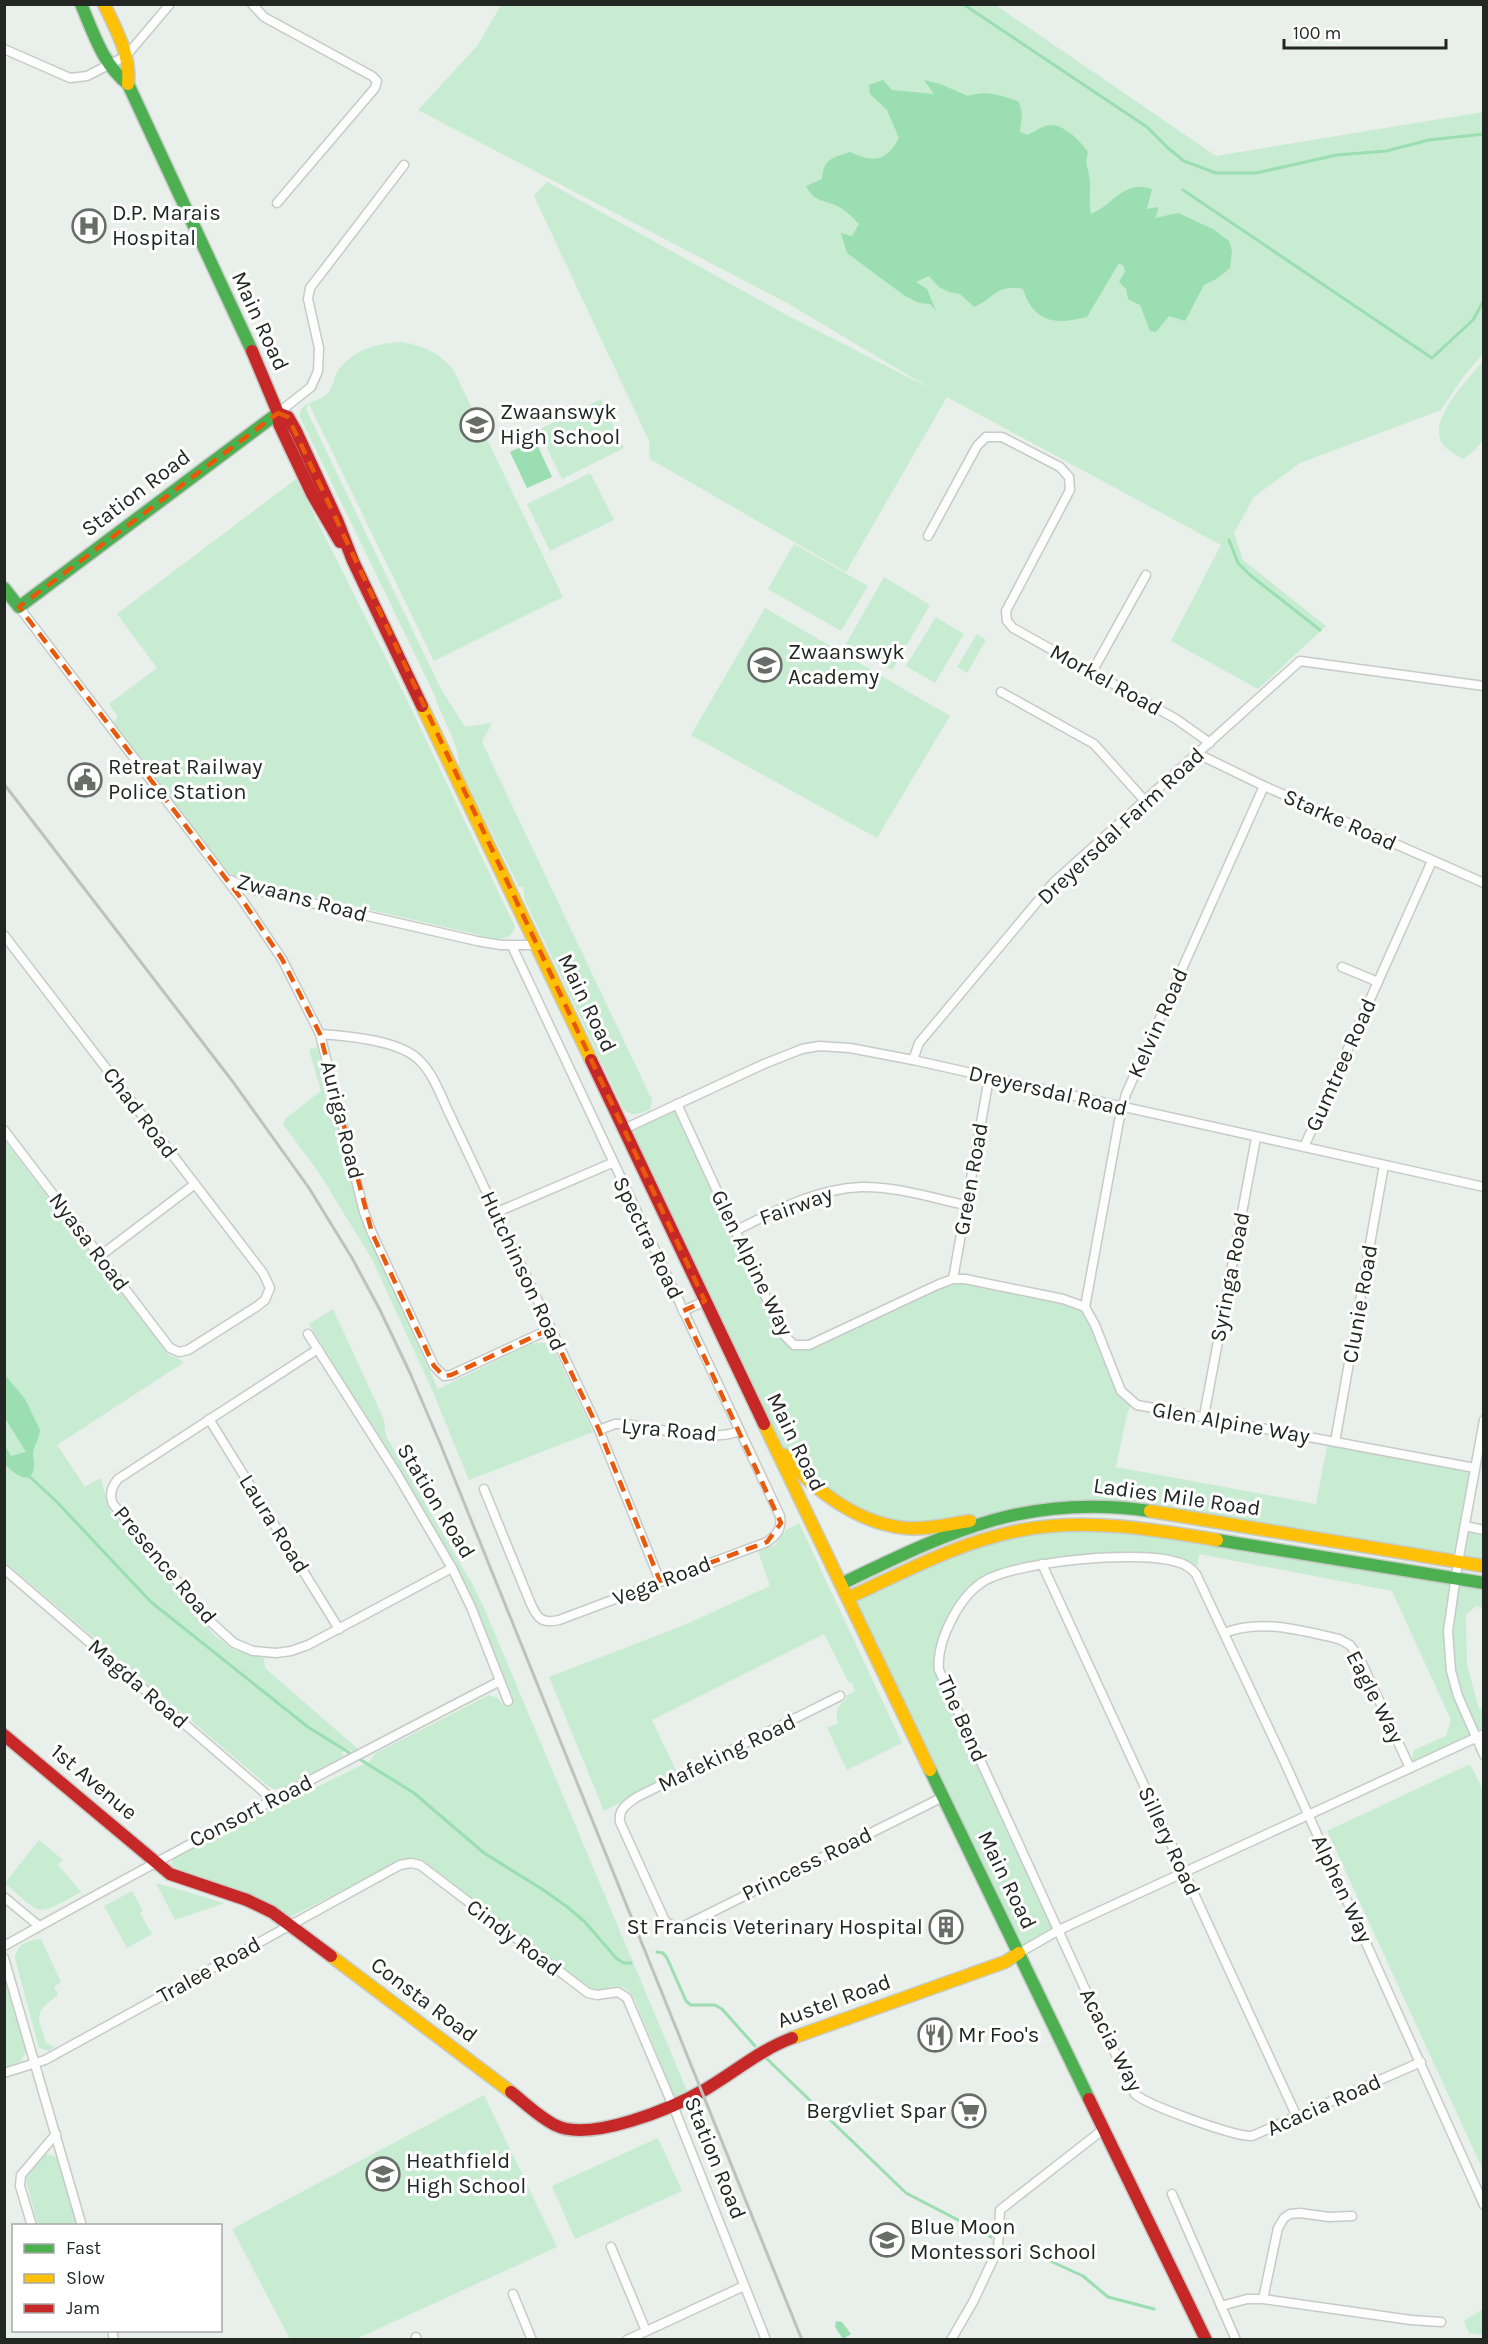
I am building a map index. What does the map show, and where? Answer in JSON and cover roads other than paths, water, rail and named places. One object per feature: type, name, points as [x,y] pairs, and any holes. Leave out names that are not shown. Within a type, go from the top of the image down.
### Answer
[{"type":"main road","name":"Main Road","points":[[81,4],[110,65],[122,81],[128,84],[257,361],[278,413],[279,424],[312,494],[353,561],[764,1425],[1206,2340]]},
{"type":"main road","name":"Main Road","points":[[104,4],[126,56],[130,78],[128,84]]},
{"type":"main road","name":"Station Road","points":[[19,607],[278,413]]},
{"type":"main road","points":[[4,588],[19,607]]},
{"type":"main road","points":[[764,1425],[790,1462],[810,1482],[852,1510],[880,1523],[918,1528],[1016,1513]]},
{"type":"main road","name":"Ladies Mile Road","points":[[841,1584],[947,1536],[1016,1513],[1068,1505],[1119,1507],[1484,1566]]},
{"type":"main road","name":"Ladies Mile Road","points":[[848,1598],[981,1540],[1022,1530],[1081,1524],[1152,1530],[1484,1583]]},
{"type":"main road","name":"1st Avenue","points":[[4,1735],[156,1863]]},
{"type":"main road","name":"Consta Road","points":[[156,1863],[176,1876],[258,1904],[398,2006],[554,2125],[587,2133],[672,2105]]},
{"type":"main road","name":"Austel Road","points":[[672,2105],[702,2091],[760,2052],[812,2030],[1005,1962],[1019,1953]]},
{"type":"street","points":[[4,49],[70,78],[87,76],[126,56],[170,4]]},
{"type":"street","points":[[252,4],[264,17],[372,76],[378,84],[277,203]]},
{"type":"street","points":[[278,413],[311,387],[318,370],[319,348],[308,299],[310,288],[404,165]]},
{"type":"street","name":"Morkel Road","points":[[928,536],[977,446],[986,437],[1002,436],[1065,472],[1070,484],[1067,496],[1005,616],[1013,628],[1176,719],[1210,743]]},
{"type":"street","points":[[1092,672],[1146,575]]},
{"type":"street","name":"Zwaans Road","points":[[19,607],[225,877],[250,889],[477,941],[512,946],[536,945]]},
{"type":"street","name":"Dreyersdal Farm Road","points":[[913,1060],[919,1043],[1053,884],[1300,662],[1484,686]]},
{"type":"street","points":[[1001,692],[1094,744],[1145,801]]},
{"type":"street","name":"Starke Road","points":[[1197,754],[1484,883]]},
{"type":"street","name":"Kelvin Road","points":[[1085,1307],[1126,1094],[1264,786]]},
{"type":"street","name":"Gumtree Road","points":[[1304,1147],[1432,861]]},
{"type":"street","name":"Auriga Road","points":[[225,877],[274,945],[320,1035],[364,1212],[428,1356],[440,1374],[451,1375],[550,1329]]},
{"type":"street","name":"Chad Road","points":[[4,935],[262,1272],[268,1283],[269,1293],[256,1307],[194,1347],[183,1352],[175,1351]]},
{"type":"street","name":"Spectra Road","points":[[512,946],[612,1163],[780,1516],[779,1531]]},
{"type":"street","name":"Gumtree Road","points":[[1342,967],[1378,982]]},
{"type":"street","name":"Hutchinson Road","points":[[320,1035],[339,1035],[382,1043],[404,1050],[419,1059],[435,1083],[599,1430],[660,1581]]},
{"type":"street","name":"Dreyersdal Road","points":[[624,1129],[764,1064],[802,1049],[819,1046],[850,1048],[1484,1187]]},
{"type":"street","name":"Green Road","points":[[953,1279],[989,1078]]},
{"type":"street","name":"Glen Alpine Way","points":[[677,1104],[783,1334],[794,1345],[809,1345],[953,1279]]},
{"type":"street","name":"Nyasa Road","points":[[4,1130],[165,1342],[175,1351]]},
{"type":"street","name":"Syringa Road","points":[[1204,1416],[1256,1138]]},
{"type":"street","points":[[495,1213],[612,1163]]},
{"type":"street","name":"Clunie Road","points":[[1335,1442],[1384,1165]]},
{"type":"street","points":[[100,1256],[195,1184]]},
{"type":"street","name":"Fairway","points":[[735,1231],[801,1200],[819,1194],[862,1187],[965,1205]]},
{"type":"street","points":[[953,1279],[965,1279],[1063,1299],[1085,1307]]},
{"type":"street","points":[[683,1311],[705,1301]]},
{"type":"street","name":"Glen Alpine Way","points":[[1085,1307],[1095,1325],[1121,1391],[1132,1402],[1141,1406],[1475,1468]]},
{"type":"street","name":"Station Road","points":[[308,1334],[403,1484],[452,1568],[471,1607],[508,1701]]},
{"type":"street","name":"Presence Road","points":[[318,1349],[118,1479],[113,1485],[111,1499],[113,1504],[211,1622],[234,1643],[253,1651],[284,1652],[308,1645],[452,1568]]},
{"type":"street","name":"Laura Road","points":[[209,1419],[339,1629]]},
{"type":"street","points":[[1484,1420],[1455,1578],[1448,1631],[1448,1650],[1458,1696],[1479,1736],[1484,1755]]},
{"type":"street","name":"Lyra Road","points":[[599,1430],[615,1424],[625,1424],[706,1436],[723,1436],[739,1431]]},
{"type":"street","name":"Vega Road","points":[[484,1489],[530,1602],[541,1619],[548,1622],[559,1620],[767,1542],[779,1531]]},
{"type":"street","points":[[1465,1526],[1484,1530]]},
{"type":"street","name":"The Bend","points":[[1059,1930],[949,1694],[939,1670],[939,1649],[958,1610],[972,1591],[987,1579],[999,1575],[1042,1564],[1083,1559],[1151,1558],[1175,1561],[1190,1568],[1196,1574]]},
{"type":"street","name":"Sillery Road","points":[[1042,1564],[1297,2117]]},
{"type":"street","name":"Magda Road","points":[[4,1569],[272,1799]]},
{"type":"street","name":"Alphen Way","points":[[1196,1574],[1421,2062],[1484,2205]]},
{"type":"street","name":"Eagle Way","points":[[1224,1633],[1245,1626],[1264,1626],[1345,1641],[1356,1650],[1410,1767]]},
{"type":"street","name":"Consort Road","points":[[4,1946],[272,1799],[500,1681]]},
{"type":"street","name":"Mafeking Road","points":[[671,1925],[665,1921],[660,1912],[619,1815],[622,1809],[637,1797],[840,1696]]},
{"type":"street","points":[[1019,1953],[1059,1930],[1479,1736]]},
{"type":"street","name":"Princess Road","points":[[671,1925],[678,1927],[686,1925],[943,1797]]},
{"type":"street","name":"Tralee Road","points":[[4,2073],[36,2064],[400,1865],[411,1863]]},
{"type":"street","name":"Cindy Road","points":[[411,1863],[423,1868],[588,1993],[622,1994]]},
{"type":"street","points":[[4,1897],[39,1926]]},
{"type":"street","name":"Acacia Way","points":[[1059,1930],[1131,2088],[1140,2099],[1193,2118]]},
{"type":"street","points":[[4,1958],[81,2224]]},
{"type":"street","name":"Station Road","points":[[622,1994],[629,2001],[766,2340]]},
{"type":"street","name":"Acacia Road","points":[[1193,2118],[1244,2136],[1261,2134],[1421,2062]]},
{"type":"street","points":[[951,2340],[973,2302],[998,2248],[1000,2210],[1105,2128]]},
{"type":"street","points":[[31,2224],[20,2186],[21,2175],[56,2134]]},
{"type":"street","points":[[1172,2194],[1236,2340]]},
{"type":"street","points":[[1263,2299],[1278,2228],[1284,2218],[1290,2214],[1300,2213],[1329,2217],[1352,2216]]},
{"type":"street","points":[[611,2247],[646,2331]]},
{"type":"street","points":[[627,2340],[744,2286]]},
{"type":"street","points":[[513,2294],[532,2340]]},
{"type":"street","points":[[1221,2306],[1247,2299],[1263,2299],[1411,2320],[1441,2322]]},
{"type":"waterway","points":[[963,4],[1147,127],[1184,161],[1216,173],[1256,173],[1337,155],[1386,151],[1429,140],[1484,134]]},
{"type":"waterway","points":[[1183,190],[1432,358],[1473,320],[1484,300]]},
{"type":"waterway","points":[[1229,540],[1238,563],[1250,575],[1320,630]]},
{"type":"waterway","points":[[29,1476],[56,1501],[151,1602],[308,1727],[414,1793],[484,1853],[566,1906],[584,1921],[617,1959],[624,1963],[631,1963]]},
{"type":"waterway","points":[[657,1952],[663,1953],[667,1958],[686,2001],[691,2005],[715,2005],[722,2009],[755,2046]]},
{"type":"waterway","points":[[766,2058],[906,2193],[991,2237]]},
{"type":"waterway","points":[[1048,2260],[1083,2276],[1108,2297],[1154,2309]]},
{"type":"railway","points":[[4,784],[233,1082],[309,1188],[352,1258],[380,1310],[440,1443],[802,2340]]},
{"type":"place","name":"D.P. Marais Hospital","points":[[89,226]]},
{"type":"place","name":"Zwaanswyk High School","points":[[477,425]]},
{"type":"place","name":"Zwaanswyk Academy","points":[[765,665]]},
{"type":"place","name":"Retreat Railway Police Station","points":[[85,780]]},
{"type":"place","name":"St Francis Veterinary Hospital","points":[[946,1927]]},
{"type":"place","name":"Mr Foo's","points":[[935,2035]]},
{"type":"place","name":"Bergvliet Spar","points":[[969,2111]]},
{"type":"place","name":"Heathfield High School","points":[[383,2174]]},
{"type":"place","name":"Blue Moon Montessori School","points":[[887,2240]]}]
